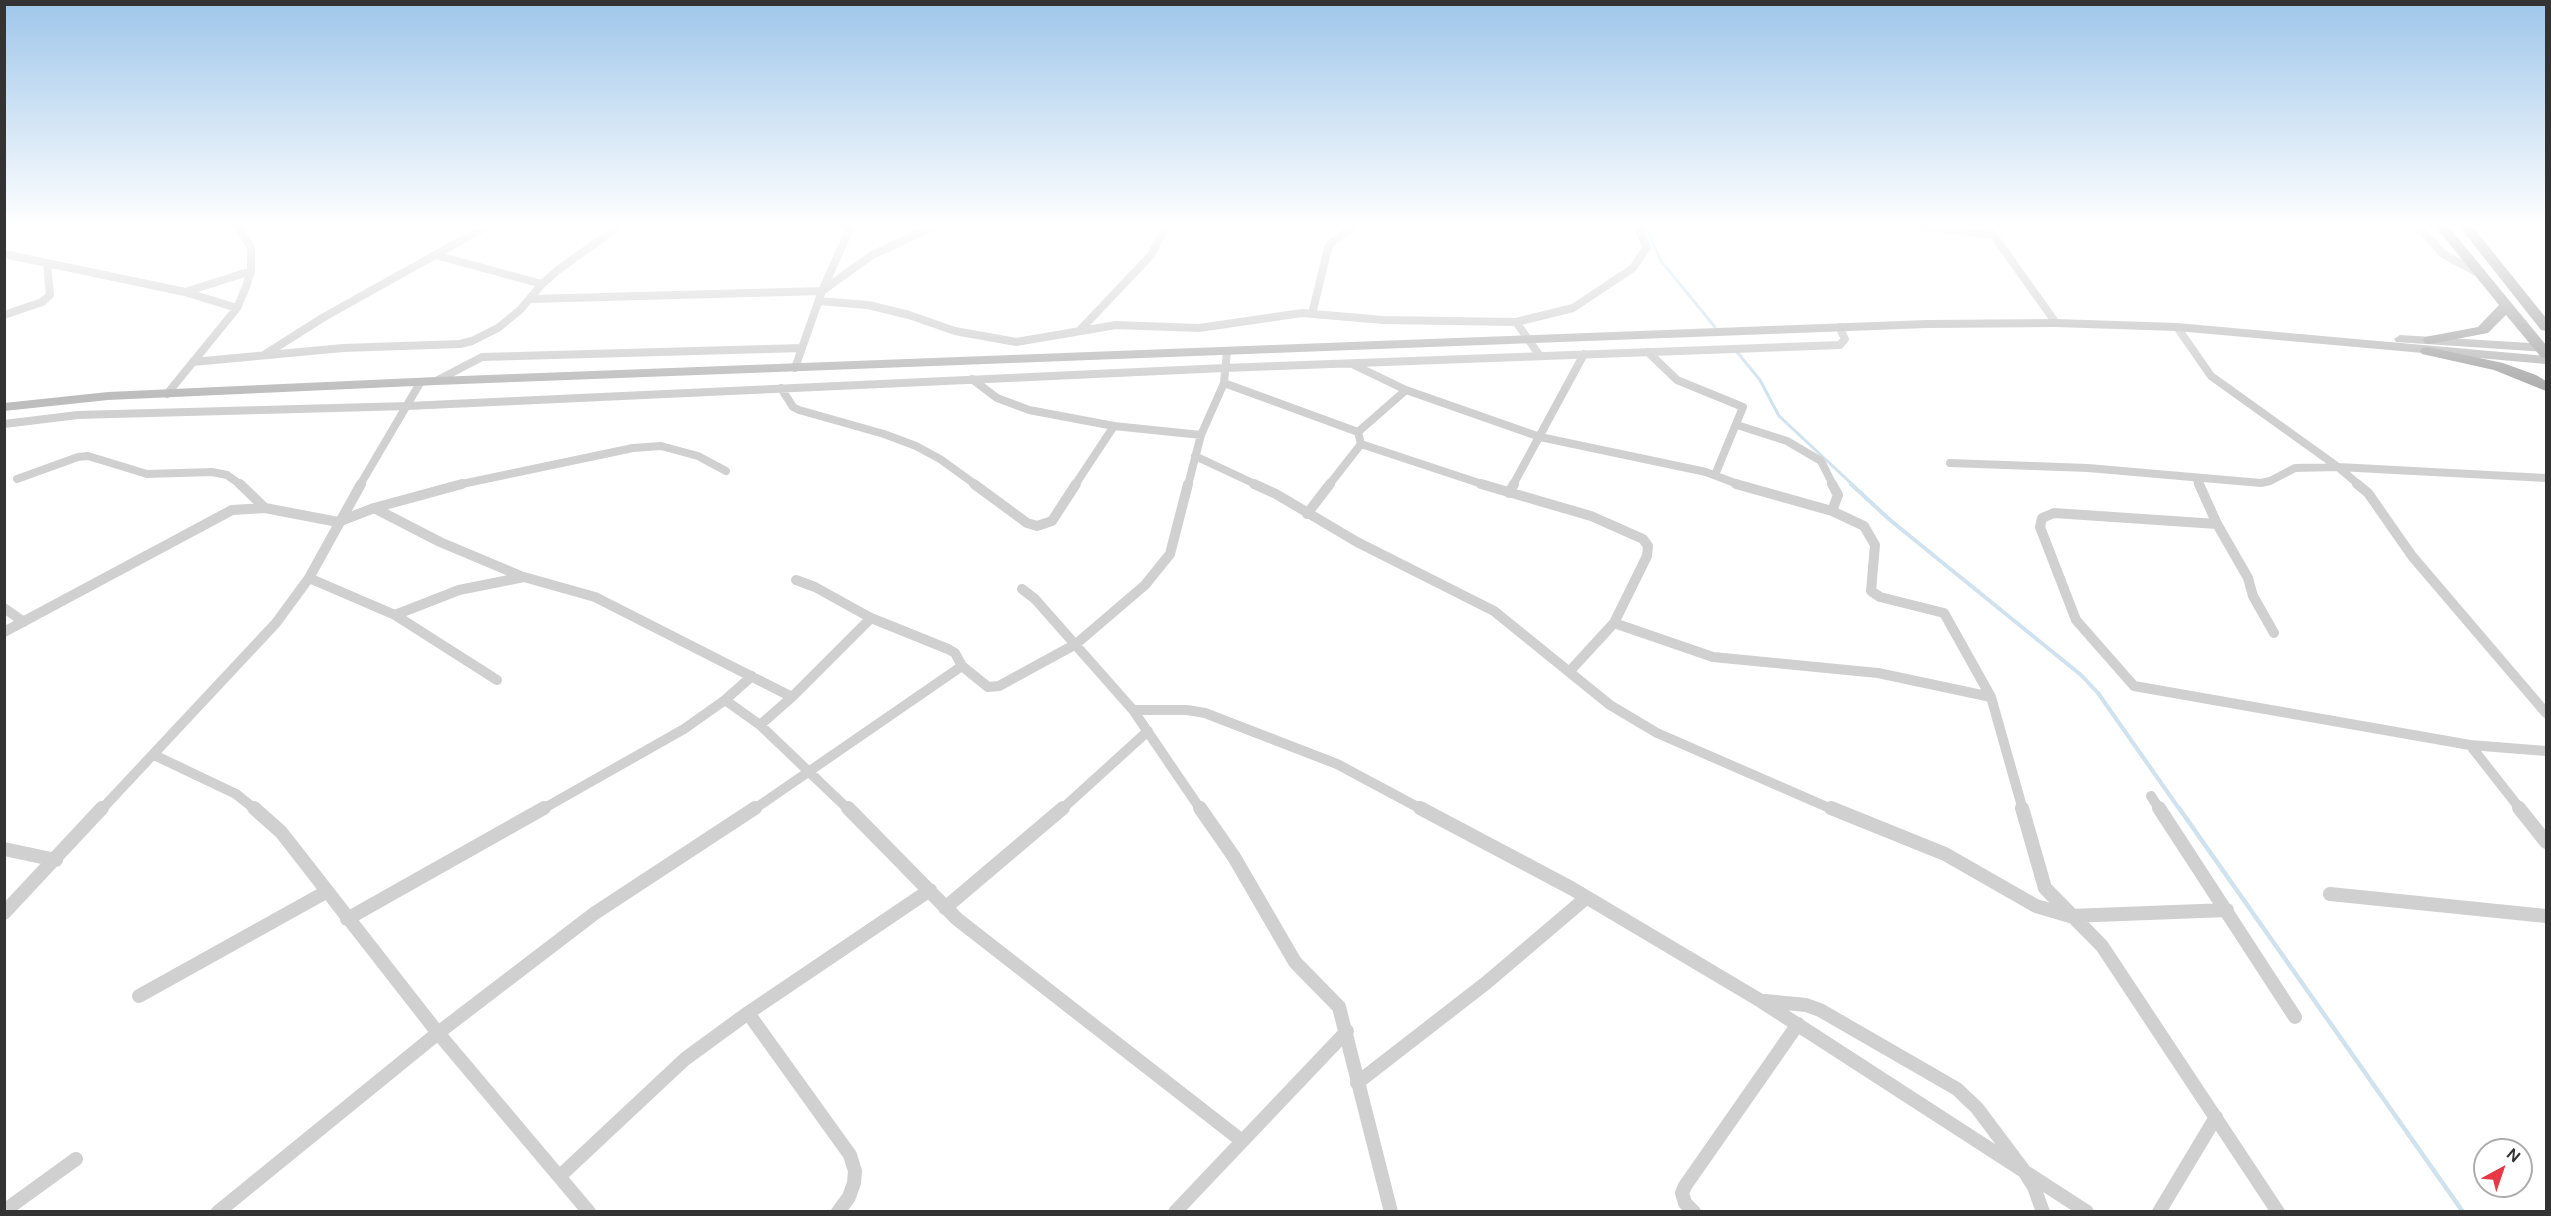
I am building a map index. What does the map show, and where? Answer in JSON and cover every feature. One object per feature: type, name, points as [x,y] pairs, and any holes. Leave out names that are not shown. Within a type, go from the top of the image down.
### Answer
[{"type":"main road","points":[[2486,283],[2545,352]]},
{"type":"main road","points":[[2510,283],[2547,327]]},
{"type":"main road","points":[[2520,296],[2547,311]]},
{"type":"main road","points":[[2428,346],[2483,330],[2505,307]]},
{"type":"main road","points":[[4,407],[81,398],[436,381],[1839,327],[2056,323],[2177,327],[2428,346],[2545,352]]},
{"type":"main road","points":[[2428,346],[2498,366],[2547,387]]},
{"type":"street","points":[[4,315],[48,298],[50,295],[49,283]]},
{"type":"street","points":[[141,283],[185,292],[237,308]]},
{"type":"street","points":[[185,292],[214,283]]},
{"type":"street","points":[[167,394],[237,308],[247,283]]},
{"type":"street","points":[[261,356],[385,283]]},
{"type":"street","points":[[193,362],[343,348],[460,344],[472,341],[498,328],[531,299],[542,284],[537,283]]},
{"type":"street","points":[[795,368],[826,283]]},
{"type":"street","points":[[531,299],[822,291],[834,283]]},
{"type":"street","points":[[1081,329],[1125,283]]},
{"type":"street","points":[[1312,314],[1320,283]]},
{"type":"street","points":[[819,301],[868,305],[909,315],[955,331],[1016,342],[1031,341],[1081,329],[1116,325],[1199,328],[1293,314],[1383,320],[1516,322],[1573,308],[1611,283]]},
{"type":"street","points":[[2028,283],[2056,323]]},
{"type":"street","points":[[1516,322],[1540,356]]},
{"type":"street","points":[[4,424],[78,415],[408,406],[1224,368],[1840,345],[1845,339],[1839,327]]},
{"type":"street","points":[[2177,327],[2211,376],[2338,467],[2372,498],[2412,556],[2547,713]]},
{"type":"street","points":[[472,341],[480,349],[496,356]]},
{"type":"street","points":[[436,381],[482,357],[802,348]]},
{"type":"street","points":[[796,580],[815,587],[871,618],[948,648],[955,653],[962,666],[984,685],[993,687],[1076,644],[1145,585],[1165,563],[1174,543],[1201,435],[1224,383],[1227,351]]},
{"type":"street","points":[[1648,352],[1677,380],[1741,406],[1743,409],[1714,475]]},
{"type":"street","points":[[1509,493],[1584,354]]},
{"type":"street","points":[[1351,364],[1406,390],[1540,437],[1714,475],[1747,488],[1832,511],[1858,522],[1869,532],[1875,545],[1871,591],[1880,597],[1944,613],[1991,698],[2045,888],[2102,946],[2278,1212]]},
{"type":"street","points":[[972,379],[997,398],[1029,410],[1114,426],[1201,435]]},
{"type":"street","points":[[4,913],[268,632],[309,578],[338,522],[420,383]]},
{"type":"street","points":[[1224,383],[1358,432]]},
{"type":"street","points":[[781,388],[793,406],[799,410],[884,434],[940,459],[1027,523],[1037,526],[1052,521],[1114,426]]},
{"type":"street","points":[[1358,432],[1406,390]]},
{"type":"street","points":[[1737,425],[1787,441],[1821,461],[1839,497],[1832,511]]},
{"type":"street","points":[[1358,432],[1361,444]]},
{"type":"street","points":[[1361,444],[1509,493],[1591,516],[1637,535],[1646,542],[1647,556],[1614,623],[1569,672]]},
{"type":"street","points":[[1307,514],[1361,444]]},
{"type":"street","points":[[4,632],[232,510],[265,508],[338,522],[374,508],[483,478],[633,448],[661,446],[698,456],[726,471]]},
{"type":"street","points":[[17,479],[78,457],[88,456],[147,474],[212,472],[227,476],[236,480],[265,508]]},
{"type":"street","points":[[1195,456],[1276,494],[1307,514],[1396,563],[1494,611],[1615,708],[1657,733],[1875,827],[1945,854],[2036,906],[2070,916],[2227,910]]},
{"type":"street","points":[[1950,463],[2088,468],[2261,483],[2270,481],[2295,468],[2338,467],[2547,478]]},
{"type":"street","points":[[2196,478],[2217,524],[2248,578],[2251,592],[2274,633]]},
{"type":"street","points":[[374,508],[440,542],[524,577],[595,597],[792,696]]},
{"type":"street","points":[[2217,524],[2054,513],[2042,518],[2040,527],[2076,620],[2134,686],[2470,745],[2547,751]]},
{"type":"street","points":[[395,615],[459,590],[524,577]]},
{"type":"street","points":[[309,578],[395,615],[497,680]]},
{"type":"street","points":[[1022,589],[1030,593],[1133,710],[1234,856],[1295,962],[1339,1007],[1347,1031],[1357,1083],[1391,1212]]},
{"type":"street","points":[[4,608],[24,622]]},
{"type":"street","points":[[760,725],[871,618]]},
{"type":"street","points":[[1614,623],[1713,657],[1878,673],[1991,698]]},
{"type":"street","points":[[218,1212],[438,1033],[595,913],[811,771],[962,666]]},
{"type":"street","points":[[347,919],[684,729],[725,700],[752,676]]},
{"type":"street","points":[[725,700],[760,725],[811,771],[930,890],[945,908],[1242,1141]]},
{"type":"street","points":[[1133,710],[1195,711],[1326,758],[1586,897],[1761,1001],[2087,1212]]},
{"type":"street","points":[[945,908],[1057,813],[1148,731]]},
{"type":"street","points":[[2470,745],[2547,842]]},
{"type":"street","points":[[154,755],[236,794],[281,832],[438,1033],[560,1176],[584,1210]]},
{"type":"street","points":[[2151,796],[2295,1017]]},
{"type":"street","points":[[4,849],[56,860]]},
{"type":"street","points":[[560,1176],[674,1069],[748,1013],[930,890]]},
{"type":"street","points":[[139,996],[326,892]]},
{"type":"street","points":[[2330,894],[2547,916]]},
{"type":"street","points":[[1357,1083],[1486,983],[1586,897]]},
{"type":"street","points":[[1761,1001],[1806,1005],[1820,1010],[1958,1089],[1977,1108],[2022,1168],[2034,1187],[2043,1212]]},
{"type":"street","points":[[748,1013],[850,1155],[855,1171],[854,1183],[849,1197],[838,1212]]},
{"type":"street","points":[[1694,1212],[1685,1203],[1682,1193],[1685,1186],[1798,1024]]},
{"type":"street","points":[[1175,1212],[1347,1031]]},
{"type":"street","points":[[2159,1212],[2216,1117]]},
{"type":"street","points":[[4,1211],[76,1159]]},
{"type":"waterway","points":[[1679,283],[1715,327]]},
{"type":"waterway","points":[[1737,352],[1760,380],[1779,416],[1853,485]]},
{"type":"waterway","points":[[1851,484],[1890,520],[2081,675],[2098,693],[2180,810]]},
{"type":"waterway","points":[[2179,808],[2463,1212]]}]
